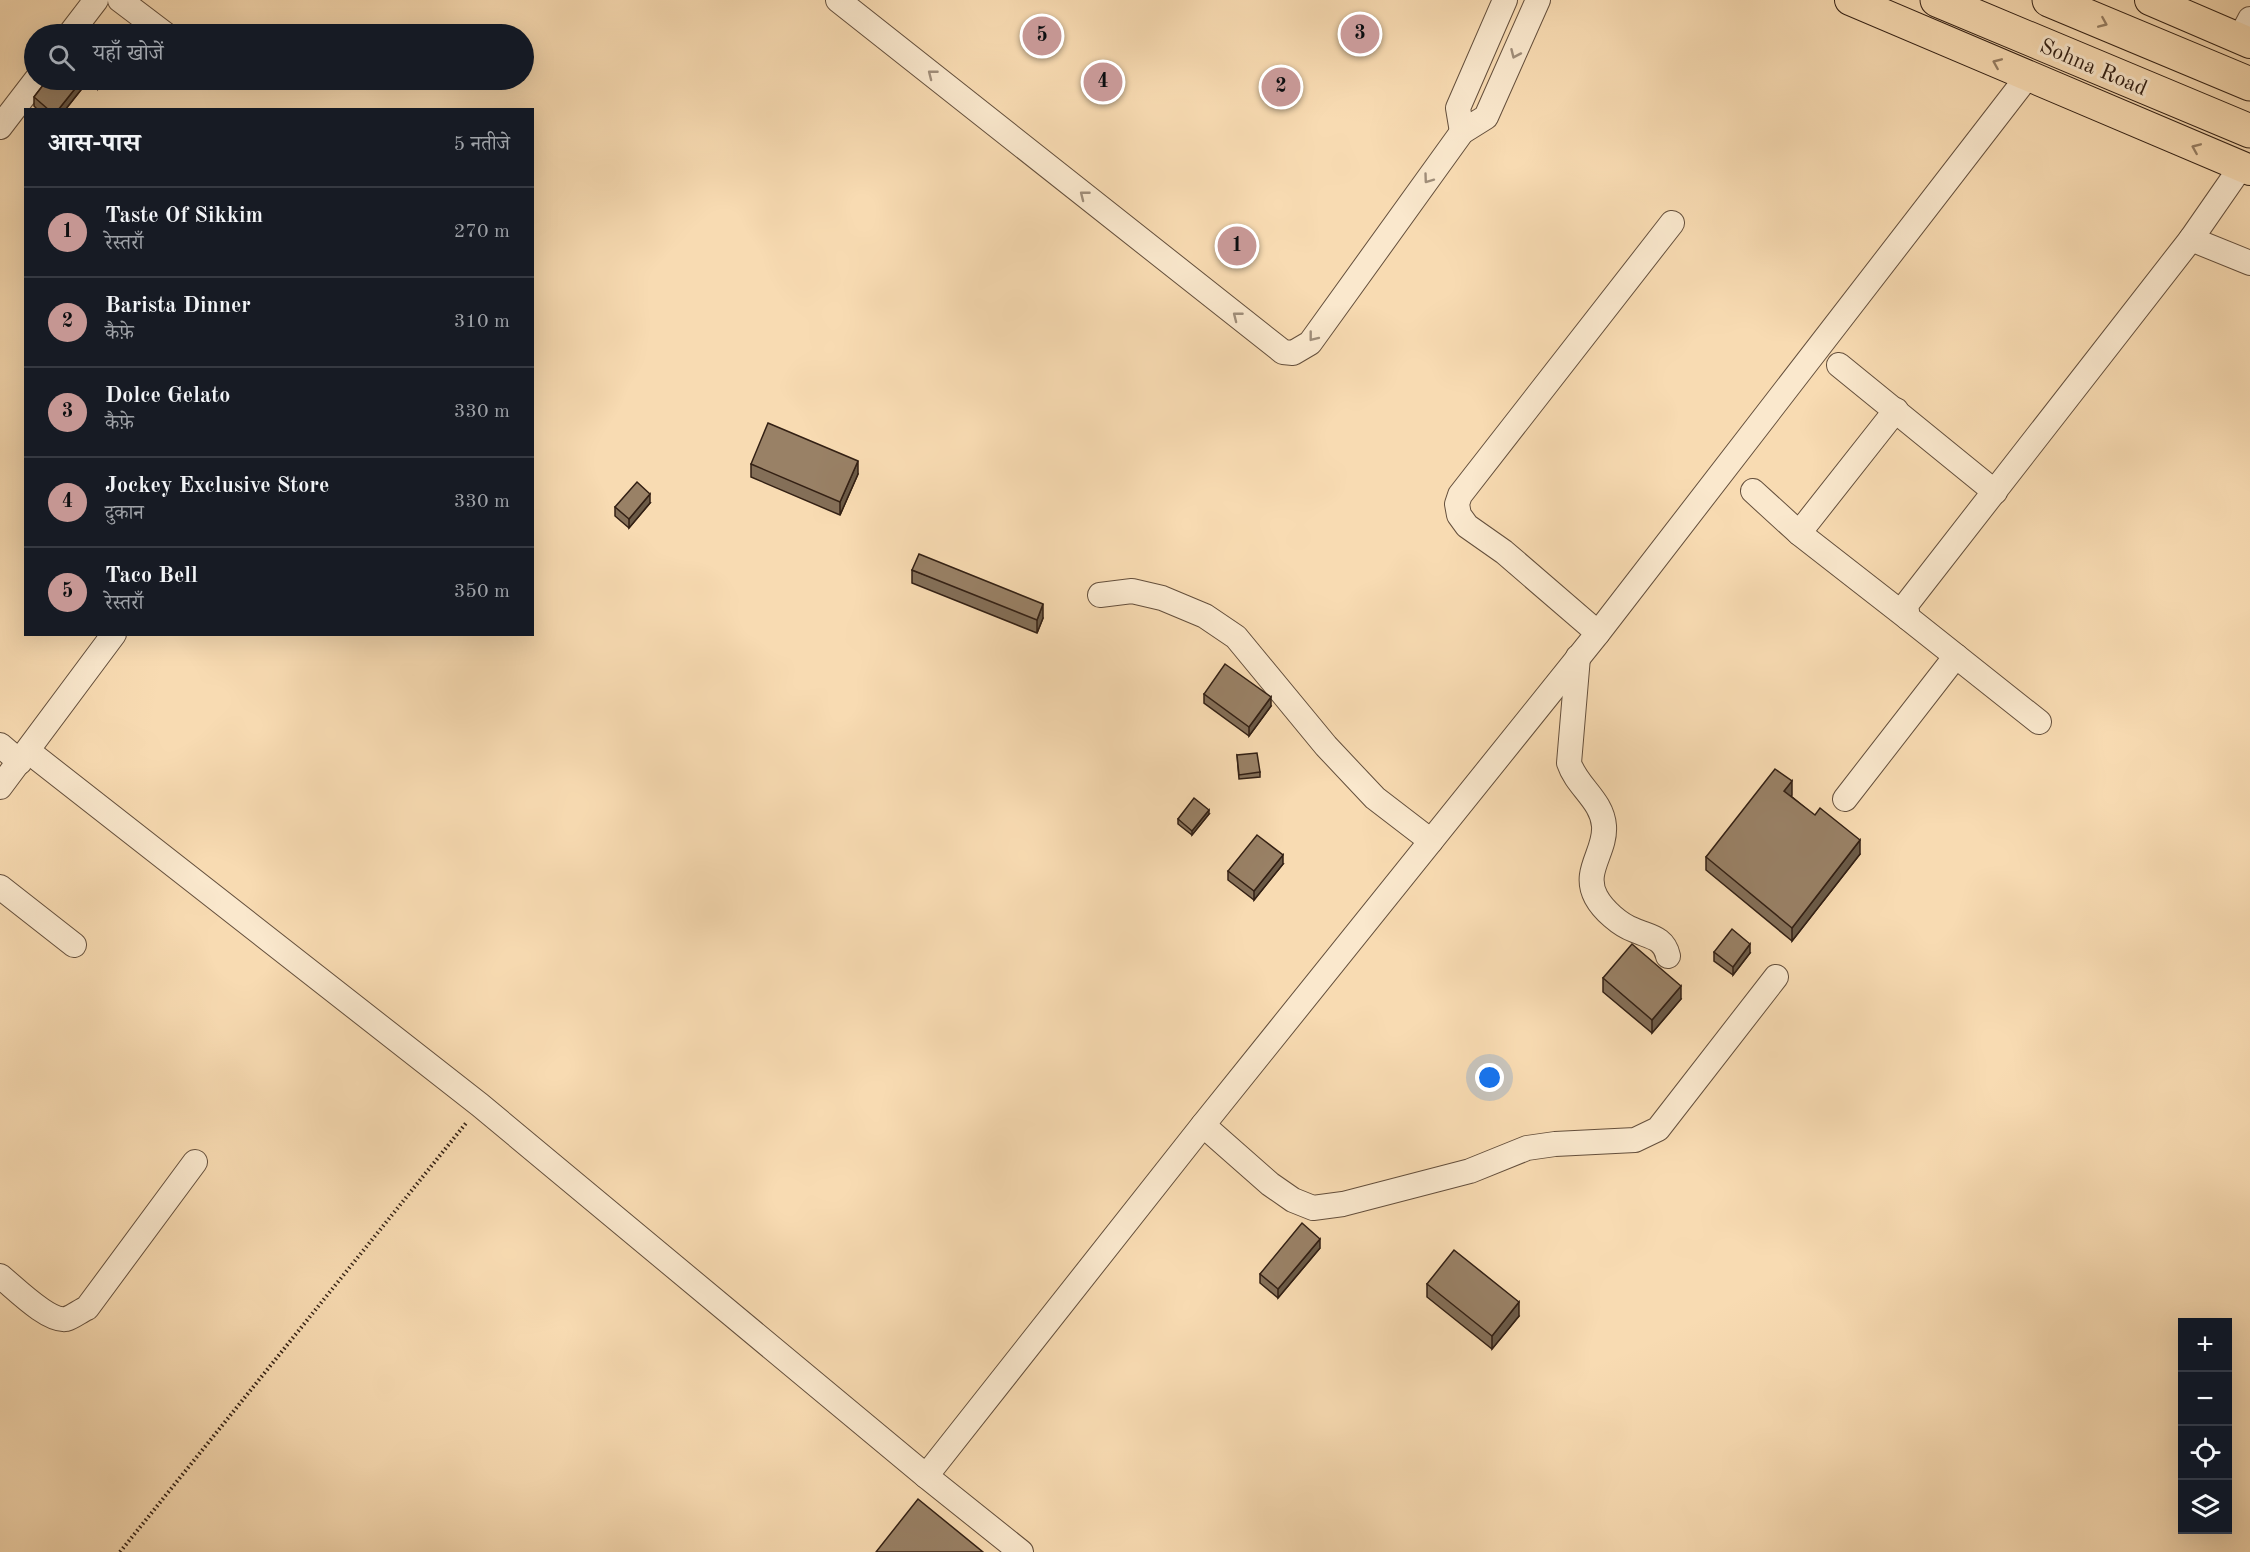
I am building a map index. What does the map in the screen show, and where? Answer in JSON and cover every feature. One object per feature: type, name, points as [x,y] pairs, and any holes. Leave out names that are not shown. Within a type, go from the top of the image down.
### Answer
[{"type":"highway","name":"Sohna Road","points":[[1937,0],[2250,131]]},
{"type":"highway","name":"Sohna Road","points":[[2049,0],[2250,84]]},
{"type":"main road","points":[[1850,0],[1888,9],[2028,76],[2246,168]]},
{"type":"main road","points":[[2150,0],[2247,33]]},
{"type":"street","points":[[78,24],[96,0]]},
{"type":"street","points":[[120,0],[152,24]]},
{"type":"street","points":[[838,0],[1283,352],[1293,353],[1310,343],[1462,132],[1486,117],[1538,0]]},
{"type":"street","points":[[1462,132],[1458,108],[1505,0]]},
{"type":"street","points":[[926,1476],[1203,1125],[1598,633],[2028,76]]},
{"type":"street","points":[[0,127],[28,90]]},
{"type":"street","points":[[1908,618],[1905,611],[1909,599],[1995,492],[2246,168]]},
{"type":"street","points":[[1598,633],[1504,552],[1467,526],[1459,515],[1457,504],[1460,495],[1672,223]]},
{"type":"street","points":[[2191,239],[2250,263]]},
{"type":"street","points":[[1839,365],[1995,492]]},
{"type":"street","points":[[1799,533],[1896,410]]},
{"type":"street","points":[[1753,491],[1799,533],[2039,722]]},
{"type":"street","points":[[1100,596],[1132,591],[1162,598],[1205,616],[1236,637],[1326,746],[1375,798],[1431,841]]},
{"type":"street","points":[[0,787],[113,636]]},
{"type":"street","points":[[1845,799],[1956,656]]},
{"type":"street","points":[[1578,657],[1569,763],[1572,773],[1592,797],[1602,815],[1603,840],[1592,865],[1592,885],[1596,897],[1607,911],[1632,930],[1656,938],[1663,944],[1668,956]]},
{"type":"street","points":[[0,745],[24,756],[480,1105],[926,1476],[1021,1552]]},
{"type":"street","points":[[0,887],[74,945]]},
{"type":"street","points":[[1203,1125],[1270,1184],[1293,1200],[1313,1208],[1343,1204],[1470,1171],[1527,1148],[1556,1144],[1635,1140],[1658,1129],[1776,977]]},
{"type":"street","points":[[0,1276],[43,1311],[57,1319],[68,1318],[87,1308],[195,1162]]},
{"type":"path","points":[[120,1552],[480,1105]]},
{"type":"building","points":[[39,90],[74,90],[60,108],[47,108],[34,97]]},
{"type":"building","points":[[768,423],[858,461],[840,502],[751,464]]},
{"type":"building","points":[[637,482],[650,494],[629,519],[615,507]]},
{"type":"building","points":[[919,554],[1043,604],[1037,620],[912,570]]},
{"type":"building","points":[[1225,664],[1271,697],[1249,727],[1204,694]]},
{"type":"building","points":[[1257,753],[1260,772],[1239,775],[1237,755]]},
{"type":"building","points":[[1775,769],[1792,781],[1784,791],[1815,815],[1820,808],[1860,840],[1792,928],[1706,857]]},
{"type":"building","points":[[1194,798],[1209,810],[1192,831],[1178,819]]},
{"type":"building","points":[[1257,835],[1283,855],[1254,891],[1228,871]]},
{"type":"building","points":[[1732,929],[1750,944],[1733,967],[1714,952]]},
{"type":"building","points":[[1632,944],[1681,986],[1652,1020],[1603,978]]},
{"type":"building","points":[[1302,1223],[1320,1239],[1278,1289],[1260,1274]]},
{"type":"building","points":[[1454,1250],[1519,1302],[1492,1336],[1427,1284]]},
{"type":"building","points":[[918,1499],[983,1552],[876,1552]]},
{"type":"place","name":"Dolce Gelato","points":[[1360,34]]},
{"type":"place","name":"Taco Bell","points":[[1042,36]]},
{"type":"place","name":"Jockey Exclusive Store","points":[[1103,82]]},
{"type":"place","name":"Barista Dinner","points":[[1281,87]]},
{"type":"place","name":"Taste Of Sikkim","points":[[1237,246]]}]
